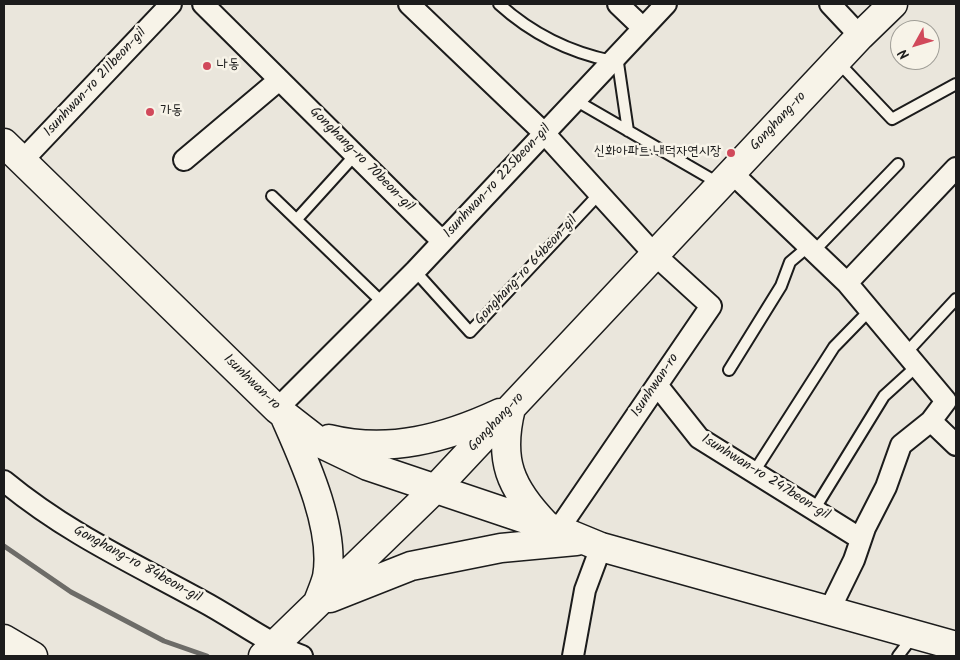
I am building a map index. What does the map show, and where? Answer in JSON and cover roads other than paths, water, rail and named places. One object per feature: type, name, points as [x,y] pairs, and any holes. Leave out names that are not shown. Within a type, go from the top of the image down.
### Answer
[{"type":"main road","name":"Gonghang-ro","points":[[268,652],[434,490],[837,60],[893,4]]},
{"type":"main road","name":"1sunhwan-ro","points":[[13,152],[280,412],[322,444],[344,456],[434,490],[553,528],[592,543],[956,646]]},
{"type":"main road","points":[[280,412],[324,438],[346,443],[390,445],[444,435],[467,428],[511,408]]},
{"type":"main road","points":[[511,408],[505,432],[505,447],[514,487],[521,498],[553,528]]},
{"type":"main road","points":[[280,412],[307,466],[326,534],[327,576],[317,604]]},
{"type":"main road","points":[[317,604],[411,566],[500,548],[592,543]]},
{"type":"main road","points":[[4,638],[33,656]]},
{"type":"street","name":"1sunhwan-ro 211beon-gil","points":[[13,152],[170,4]]},
{"type":"street","name":"Gonghang-ro 70beon-gil","points":[[203,4],[442,241]]},
{"type":"street","points":[[409,4],[544,133],[654,254]]},
{"type":"street","points":[[618,4],[643,28]]},
{"type":"street","name":"1sunhwan-ro 225beon-gil","points":[[280,412],[666,4]]},
{"type":"street","points":[[830,4],[860,36]]},
{"type":"street","points":[[184,160],[279,80]]},
{"type":"street","points":[[847,283],[954,176]]},
{"type":"street","points":[[727,178],[812,249],[847,283],[912,360],[951,396],[931,421],[901,445],[886,488],[861,538],[854,560],[828,611]]},
{"type":"street","name":"1sunhwan-ro","points":[[553,528],[657,385],[711,306],[654,254]]},
{"type":"street","name":"1sunhwan-ro 247beon-gil","points":[[657,385],[699,438],[861,538]]},
{"type":"street","points":[[931,421],[956,445]]},
{"type":"street","name":"Gonghang-ro 84beon-gil","points":[[4,481],[34,506],[102,549],[204,602],[268,652],[302,656]]},
{"type":"street","points":[[574,656],[592,543]]},
{"type":"lane","points":[[499,4],[525,26],[556,44],[587,56],[614,58],[628,131]]},
{"type":"lane","points":[[837,60],[892,119],[956,84]]},
{"type":"lane","points":[[575,100],[628,131],[727,178]]},
{"type":"lane","points":[[297,219],[355,155]]},
{"type":"lane","points":[[729,370],[781,286],[790,262],[812,249],[898,164]]},
{"type":"lane","name":"Gonghang-ro 64beon-gil","points":[[415,270],[470,332],[599,194]]},
{"type":"lane","points":[[272,196],[383,303]]},
{"type":"lane","points":[[814,510],[884,396],[956,299]]},
{"type":"lane","points":[[754,472],[834,347],[870,310]]},
{"type":"lane","points":[[898,656],[914,635]]},
{"type":"waterway","points":[[4,546],[71,592],[164,641],[207,656]]},
{"type":"place","name":"나동","points":[[207,66]]},
{"type":"place","name":"가동","points":[[150,112]]},
{"type":"place","name":"신화아파트.내덕자연시장","points":[[731,153]]}]
